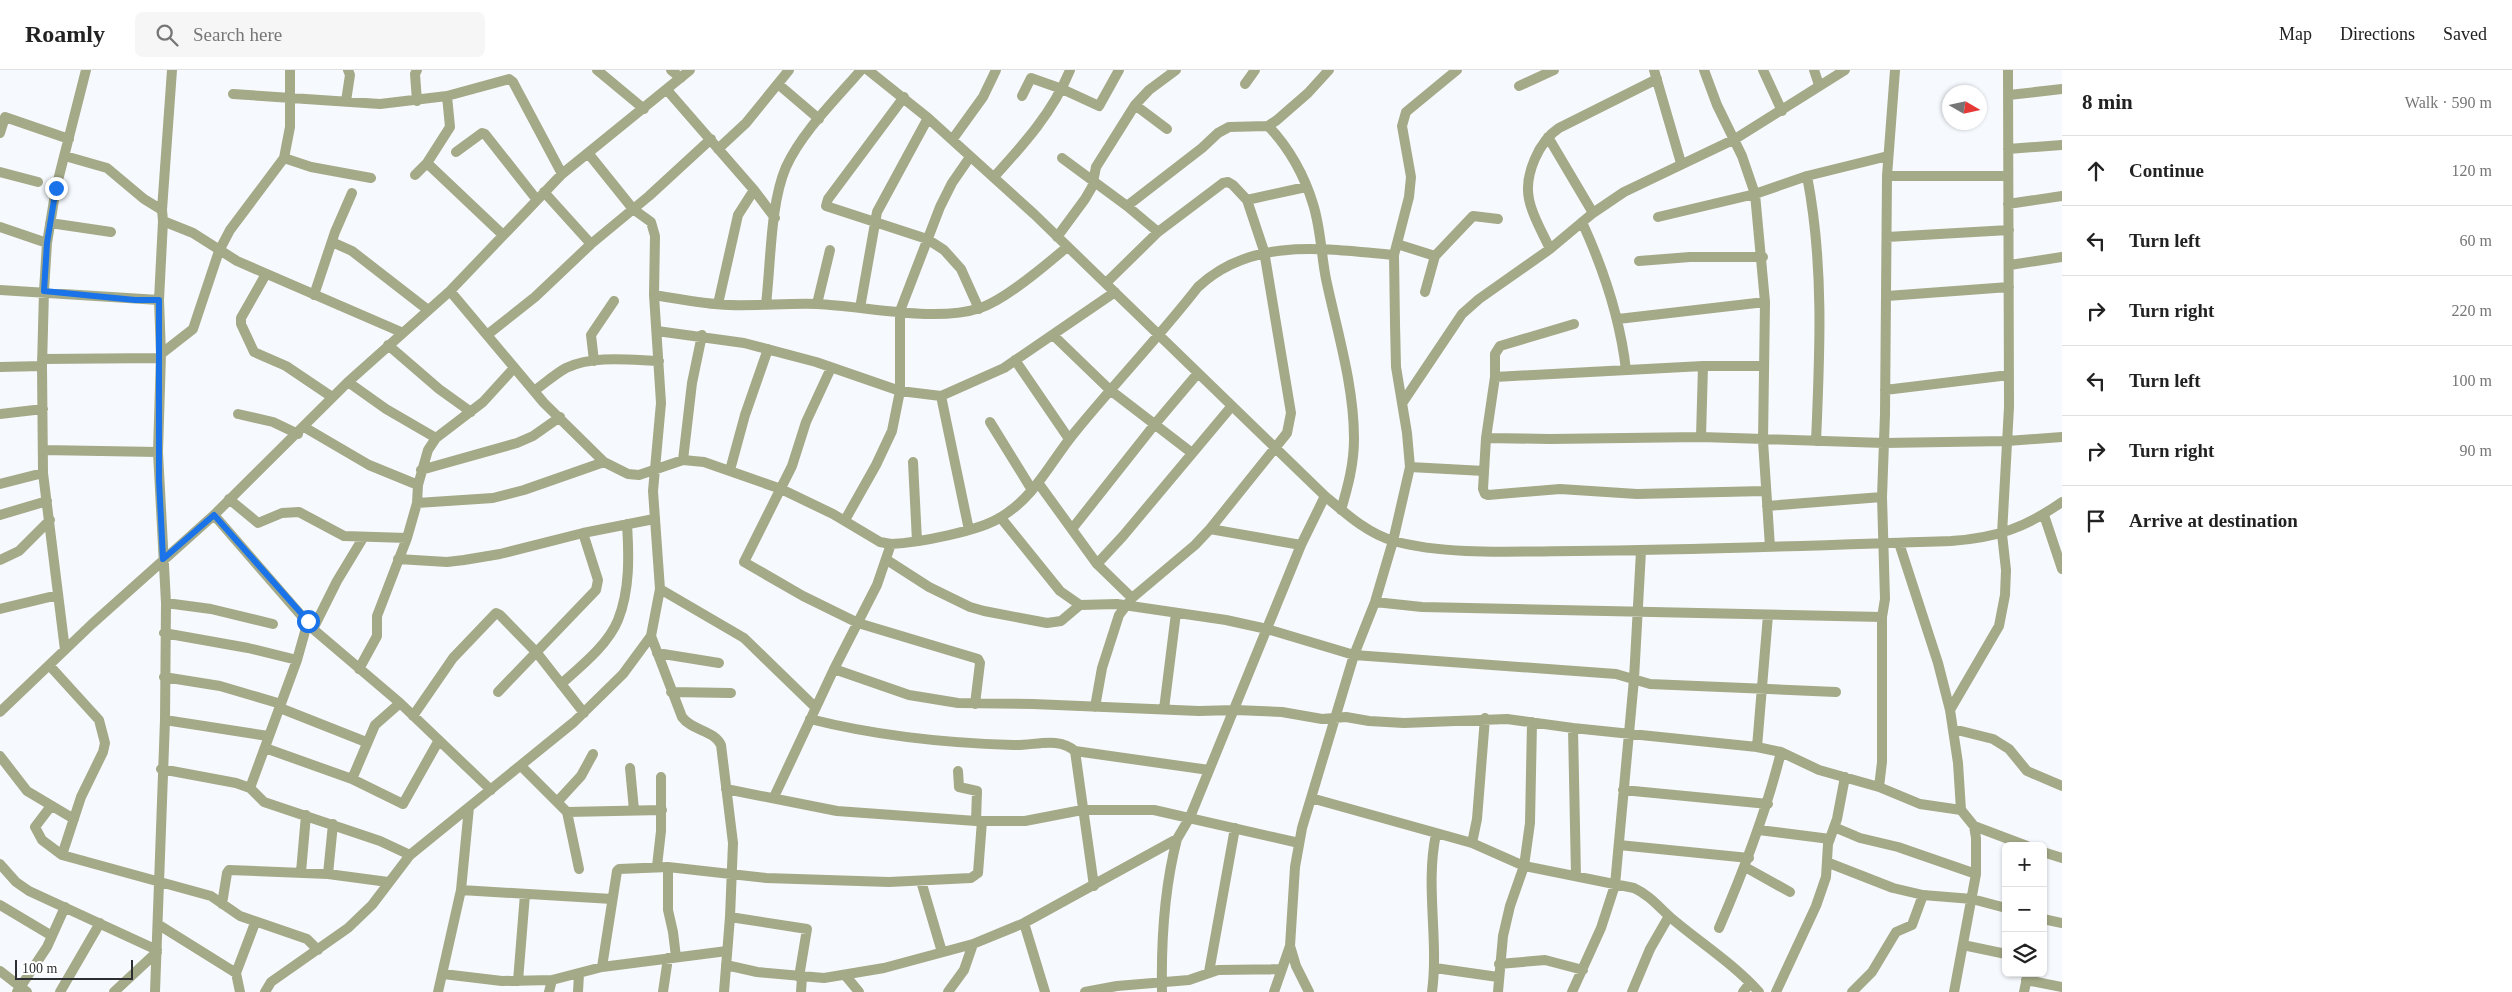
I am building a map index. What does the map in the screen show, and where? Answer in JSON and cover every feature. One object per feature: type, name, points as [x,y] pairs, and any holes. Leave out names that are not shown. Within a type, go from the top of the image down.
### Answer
[{"type":"street","points":[[65,650],[43,473],[42,362],[44,291],[47,243],[56,188],[86,70]]},
{"type":"street","points":[[155,992],[159,925],[161,769],[165,720],[164,634],[166,603],[158,452],[161,356],[159,300],[162,210],[172,70]]},
{"type":"street","points":[[0,366],[161,356],[193,329],[219,251],[238,219],[284,158],[290,128],[290,70]]},
{"type":"street","points":[[346,101],[350,75],[348,70]]},
{"type":"street","points":[[417,70],[415,74],[417,101]]},
{"type":"street","points":[[597,70],[644,108]]},
{"type":"street","points":[[671,70],[681,78]]},
{"type":"street","points":[[0,712],[163,559],[214,515],[332,397],[401,332],[450,291],[562,174],[690,70]]},
{"type":"street","points":[[718,149],[746,124],[789,70]]},
{"type":"street","points":[[766,304],[775,218],[787,166],[819,118],[861,70]]},
{"type":"street","points":[[868,70],[928,118],[1107,282],[1230,407],[1276,448],[1340,510],[1372,531],[1393,541],[1455,550],[1641,551],[1971,540],[2002,534],[2044,515],[2062,502]]},
{"type":"street","points":[[952,140],[983,98],[996,70]]},
{"type":"street","points":[[994,177],[1043,120],[1062,89],[1070,70]]},
{"type":"street","points":[[1022,96],[1030,78],[1062,89],[1099,106],[1119,70]]},
{"type":"street","points":[[1057,237],[1085,199],[1093,182],[1096,167],[1135,105],[1149,90],[1176,70]]},
{"type":"street","points":[[1245,84],[1255,70]]},
{"type":"street","points":[[1127,206],[1224,130],[1241,126],[1268,126],[1308,93],[1329,70]]},
{"type":"street","points":[[1274,992],[1290,946],[1299,843],[1354,655],[1375,602],[1393,541],[1410,466],[1403,402],[1396,367],[1394,255],[1409,197],[1411,177],[1404,143],[1403,119],[1406,112],[1457,70]]},
{"type":"street","points":[[1520,86],[1554,70]]},
{"type":"street","points":[[1704,70],[1717,105],[1735,139],[1755,194],[1765,302],[1763,441],[1770,547]]},
{"type":"street","points":[[1763,70],[1782,111]]},
{"type":"street","points":[[1814,70],[1819,86]]},
{"type":"street","points":[[1403,402],[1462,314],[1479,299],[1550,249],[1593,213],[1624,192],[1681,163],[1735,139],[1845,70]]},
{"type":"street","points":[[1879,788],[1882,762],[1882,617],[1885,599],[1882,497],[1887,296],[1887,176],[1895,70]]},
{"type":"street","points":[[1950,710],[1999,626],[2003,613],[2006,570],[2002,534],[2009,375],[2008,70]]},
{"type":"street","points":[[1550,249],[1528,198],[1533,167],[1538,153],[1548,137],[1559,128],[1655,75],[1681,163]]},
{"type":"street","points":[[233,94],[380,104],[447,96],[504,79],[513,82],[562,174]]},
{"type":"street","points":[[778,84],[819,118]]},
{"type":"street","points":[[2009,95],[2062,89]]},
{"type":"street","points":[[667,90],[711,139],[775,218]]},
{"type":"street","points":[[415,175],[427,163],[450,127],[447,96]]},
{"type":"street","points":[[904,97],[826,203],[826,206],[927,239],[954,259],[980,308]]},
{"type":"street","points":[[1135,105],[1167,129]]},
{"type":"street","points":[[0,133],[6,117],[69,139]]},
{"type":"street","points":[[860,308],[874,234],[874,223],[883,200],[928,118]]},
{"type":"street","points":[[1268,126],[1285,147],[1306,188],[1319,228],[1321,248],[1352,407],[1353,463],[1340,510]]},
{"type":"street","points":[[456,152],[482,133],[485,134],[540,196],[590,244]]},
{"type":"street","points":[[1548,137],[1593,213]]},
{"type":"street","points":[[487,335],[535,297],[590,244],[633,209],[711,139]]},
{"type":"street","points":[[2008,149],[2062,145]]},
{"type":"street","points":[[265,992],[271,982],[348,928],[372,905],[410,855],[584,713],[622,674],[651,636],[660,589],[653,484],[661,403],[654,295],[654,227],[651,222],[633,209],[588,153]]},
{"type":"street","points":[[65,156],[107,168],[144,199],[162,210]]},
{"type":"street","points":[[844,520],[886,444],[900,391],[900,311],[927,239],[952,183],[970,156]]},
{"type":"street","points":[[1658,217],[1755,194],[1807,176],[1888,156]]},
{"type":"street","points":[[284,158],[311,167],[370,178]]},
{"type":"street","points":[[1062,158],[1127,206],[1158,232]]},
{"type":"street","points":[[427,163],[503,235]]},
{"type":"street","points":[[0,172],[38,182]]},
{"type":"street","points":[[1807,176],[1815,224],[1818,273],[1816,441]]},
{"type":"street","points":[[1887,176],[2008,176]]},
{"type":"street","points":[[1096,707],[1114,624],[1129,602],[1210,529],[1287,433],[1291,413],[1264,252],[1247,200],[1233,185],[1228,182],[1223,183],[1158,232],[1107,282]]},
{"type":"street","points":[[1247,200],[1306,188]]},
{"type":"street","points":[[718,304],[738,215],[754,190]]},
{"type":"street","points":[[314,295],[332,242],[352,193]]},
{"type":"street","points":[[2008,204],[2062,196]]},
{"type":"street","points":[[1425,292],[1435,256],[1473,216],[1498,219]]},
{"type":"street","points":[[163,221],[202,238],[219,251],[266,274],[401,332]]},
{"type":"street","points":[[1582,222],[1600,261],[1618,319],[1626,370]]},
{"type":"street","points":[[50,223],[111,232]]},
{"type":"street","points":[[0,228],[47,243]]},
{"type":"street","points":[[1887,237],[2009,230]]},
{"type":"street","points":[[332,242],[352,251],[428,310]]},
{"type":"street","points":[[1397,244],[1435,256]]},
{"type":"street","points":[[654,295],[718,304],[818,304],[935,314],[980,308],[1032,276],[1067,247]]},
{"type":"street","points":[[450,291],[534,391],[604,462],[634,474],[645,473],[682,460],[704,462],[781,489],[844,520],[874,538],[891,544],[917,541],[969,530],[1001,518],[1035,487],[1069,439],[1204,281],[1250,256],[1264,252],[1321,248],[1394,255]]},
{"type":"street","points":[[818,304],[830,250]]},
{"type":"street","points":[[1638,261],[1690,257],[1762,256]]},
{"type":"street","points":[[2010,264],[2062,257]]},
{"type":"street","points":[[266,274],[241,318],[241,324],[250,345],[260,356],[286,366],[332,397]]},
{"type":"street","points":[[1887,296],[2009,286]]},
{"type":"street","points":[[0,290],[44,291],[135,300],[159,300]]},
{"type":"street","points":[[657,331],[702,335],[768,349],[900,391],[941,396],[972,384],[1015,360],[1115,292]]},
{"type":"street","points":[[594,361],[591,335],[614,301]]},
{"type":"street","points":[[1618,319],[1765,302]]},
{"type":"street","points":[[1574,324],[1500,346],[1495,354],[1495,377],[1486,438],[1484,492],[1488,495],[1560,489],[1637,494],[1765,491]]},
{"type":"street","points":[[682,460],[692,383],[702,335]]},
{"type":"street","points":[[1053,335],[1110,390],[1192,453]]},
{"type":"street","points":[[388,345],[439,389],[471,412]]},
{"type":"street","points":[[730,470],[745,415],[768,349]]},
{"type":"street","points":[[1015,360],[1069,439]]},
{"type":"street","points":[[534,391],[566,368],[594,361],[659,361]]},
{"type":"street","points":[[1495,377],[1703,366],[1764,366]]},
{"type":"street","points":[[1701,437],[1703,366]]},
{"type":"street","points":[[358,669],[377,636],[377,616],[389,591],[398,559],[407,538],[417,503],[421,470],[428,450],[436,438],[471,412],[514,368]]},
{"type":"street","points":[[831,368],[806,422],[792,466],[744,558],[744,562],[803,596],[858,623],[978,659],[980,663],[975,704]]},
{"type":"street","points":[[1072,529],[1198,373]]},
{"type":"street","points":[[1885,390],[2009,375]]},
{"type":"street","points":[[348,382],[386,409],[436,438]]},
{"type":"street","points":[[941,396],[969,530]]},
{"type":"street","points":[[1097,564],[1123,536],[1230,407]]},
{"type":"street","points":[[0,414],[42,410]]},
{"type":"street","points":[[238,414],[301,430],[369,464],[418,485]]},
{"type":"street","points":[[421,470],[516,443],[533,436],[560,418]]},
{"type":"street","points":[[990,422],[1035,487],[1072,529],[1097,564],[1129,602]]},
{"type":"street","points":[[1486,438],[1701,437],[1763,441],[1884,443],[2007,441],[2062,437]]},
{"type":"street","points":[[43,450],[158,452]]},
{"type":"street","points":[[417,503],[493,498],[524,490],[604,462]]},
{"type":"street","points":[[913,462],[917,541]]},
{"type":"street","points":[[1410,466],[1484,471]]},
{"type":"street","points":[[0,484],[43,473]]},
{"type":"street","points":[[1162,987],[1164,918],[1171,862],[1177,839],[1190,817],[1301,545],[1325,496]]},
{"type":"street","points":[[1767,506],[1882,497]]},
{"type":"street","points":[[229,499],[258,523],[282,513],[299,512],[338,534],[363,538],[407,538]]},
{"type":"street","points":[[0,515],[47,501]]},
{"type":"street","points":[[214,515],[310,625],[358,669],[400,703],[491,790]]},
{"type":"street","points":[[2044,515],[2062,569]]},
{"type":"street","points":[[1001,518],[1060,590],[1080,606]]},
{"type":"street","points":[[398,559],[448,562],[464,560],[500,554],[583,533],[654,519]]},
{"type":"street","points":[[0,560],[19,551],[50,520]]},
{"type":"street","points":[[561,684],[582,665],[618,622],[628,571],[627,524]]},
{"type":"street","points":[[1210,529],[1301,545]]},
{"type":"street","points":[[498,692],[537,654],[598,586],[598,580],[583,533]]},
{"type":"street","points":[[250,788],[310,625],[363,538]]},
{"type":"street","points":[[1899,543],[1938,663],[1950,710],[1961,810],[1974,826],[2016,842]]},
{"type":"street","points":[[774,797],[815,707],[858,623],[886,560],[891,544]]},
{"type":"street","points":[[1572,992],[1601,928],[1615,885],[1634,679],[1641,551]]},
{"type":"street","points":[[886,560],[929,587],[970,608],[1047,623],[1061,621],[1080,606],[1129,602],[1176,614],[1226,620],[1267,629],[1354,655],[1616,674],[1650,684],[1836,692]]},
{"type":"street","points":[[660,589],[744,638],[815,707]]},
{"type":"street","points":[[0,610],[58,595]]},
{"type":"street","points":[[1375,602],[1422,607],[1882,617]]},
{"type":"street","points":[[166,603],[212,609],[273,624]]},
{"type":"street","points":[[413,716],[453,658],[496,613],[537,654],[584,713]]},
{"type":"street","points":[[1164,709],[1176,614]]},
{"type":"street","points":[[1757,747],[1764,688],[1768,616]]},
{"type":"street","points":[[164,634],[248,648],[297,660]]},
{"type":"street","points":[[651,636],[671,692],[688,725],[719,740],[732,826],[730,917],[724,992]]},
{"type":"street","points":[[657,653],[720,663]]},
{"type":"street","points":[[49,665],[94,712],[99,720],[104,737],[103,752],[89,779],[62,855]]},
{"type":"street","points":[[834,669],[909,695],[975,704],[1282,712],[1322,719],[1346,717],[1369,722],[1404,723],[1485,718],[1757,747],[1781,752],[1819,770],[1879,788],[1920,804],[1961,810]]},
{"type":"street","points":[[164,676],[220,686],[280,706],[366,742]]},
{"type":"street","points":[[671,692],[731,693]]},
{"type":"street","points":[[352,779],[366,742],[382,716],[400,703]]},
{"type":"street","points":[[1472,843],[1477,819],[1485,718]]},
{"type":"street","points":[[810,719],[897,738],[1014,745],[1062,742],[1075,751],[1209,770]]},
{"type":"street","points":[[165,720],[268,736]]},
{"type":"street","points":[[1498,992],[1499,964],[1510,906],[1524,866],[1531,794],[1532,722]]},
{"type":"street","points":[[1573,728],[1576,876]]},
{"type":"street","points":[[1953,729],[1998,742],[2009,749],[2027,771],[2062,786]]},
{"type":"street","points":[[264,748],[352,779],[403,804],[439,740]]},
{"type":"street","points":[[1075,751],[1094,886]]},
{"type":"street","points":[[1719,928],[1759,830],[1768,804],[1781,752]]},
{"type":"street","points":[[558,801],[581,776],[593,754]]},
{"type":"street","points":[[0,756],[27,791],[74,819]]},
{"type":"street","points":[[521,766],[567,812],[579,868]]},
{"type":"street","points":[[630,768],[634,810]]},
{"type":"street","points":[[161,769],[226,780],[250,788],[264,802],[380,841],[410,855]]},
{"type":"street","points":[[602,967],[612,898],[619,869],[663,866],[766,878],[921,881],[976,876],[979,822],[977,791],[959,786],[958,771]]},
{"type":"street","points":[[661,777],[663,866],[672,958],[663,992]]},
{"type":"street","points":[[1776,992],[1816,906],[1826,876],[1829,863],[1827,853],[1845,777]]},
{"type":"street","points":[[726,789],[837,811],[979,822],[1025,821],[1082,810],[1154,810],[1299,843]]},
{"type":"street","points":[[1624,790],[1768,804]]},
{"type":"street","points":[[1311,798],[1472,843],[1524,866],[1634,888],[1645,894],[1669,916],[1702,940],[1759,992]]},
{"type":"street","points":[[51,806],[35,828],[42,840],[62,855],[212,896],[240,916],[255,923],[306,939],[318,950]]},
{"type":"street","points":[[438,992],[461,890],[469,808]]},
{"type":"street","points":[[567,812],[662,810]]},
{"type":"street","points":[[301,872],[306,815]]},
{"type":"street","points":[[328,874],[333,824]]},
{"type":"street","points":[[1954,992],[1976,874],[1977,852],[1974,826]]},
{"type":"street","points":[[1834,827],[1860,838],[1898,847],[1976,874]]},
{"type":"street","points":[[1209,972],[1235,828]]},
{"type":"street","points":[[1759,830],[1830,839]]},
{"type":"street","points":[[1432,992],[1435,968],[1432,855],[1436,834]]},
{"type":"street","points":[[726,965],[757,972],[824,978],[884,968],[973,944],[1024,923],[1177,839]]},
{"type":"street","points":[[1619,845],[1747,862],[1790,892]]},
{"type":"street","points":[[2047,853],[2062,858]]},
{"type":"street","points":[[1829,863],[1893,888],[1924,895],[1972,899],[2002,907]]},
{"type":"street","points":[[0,864],[16,882],[29,891],[157,951]]},
{"type":"street","points":[[222,904],[229,870],[328,874],[388,882]]},
{"type":"street","points":[[921,881],[942,952]]},
{"type":"street","points":[[461,890],[612,898]]},
{"type":"street","points":[[518,981],[525,894]]},
{"type":"street","points":[[1852,992],[1872,972],[1896,932],[1912,925],[1924,895]]},
{"type":"street","points":[[0,905],[52,936]]},
{"type":"street","points":[[0,971],[22,991],[52,936],[65,907]]},
{"type":"street","points":[[1632,992],[1650,949],[1669,916]]},
{"type":"street","points":[[730,917],[807,929],[801,992]]},
{"type":"street","points":[[2047,919],[2062,923]]},
{"type":"street","points":[[60,992],[100,923]]},
{"type":"street","points":[[240,992],[236,973],[255,923]]},
{"type":"street","points":[[1024,923],[1045,992]]},
{"type":"street","points":[[159,925],[236,973]]},
{"type":"street","points":[[964,992],[952,988],[964,970],[973,944]]},
{"type":"street","points":[[1963,944],[2002,953]]},
{"type":"street","points":[[1290,946],[1296,966],[1309,992]]},
{"type":"street","points":[[114,992],[157,951]]},
{"type":"street","points":[[443,974],[518,981],[552,980],[602,967],[727,951]]},
{"type":"street","points":[[1499,964],[1545,960],[1583,970]]},
{"type":"street","points":[[1435,968],[1498,977]]},
{"type":"street","points":[[1085,992],[1162,987],[1218,970],[1282,969]]},
{"type":"street","points":[[578,992],[579,974]]},
{"type":"street","points":[[845,975],[859,992]]},
{"type":"street","points":[[2024,992],[2027,977],[2062,987]]},
{"type":"street","points":[[549,992],[552,980]]},
{"type":"street","points":[[1743,992],[1750,983]]},
{"type":"route","points":[[56,188],[47,243],[44,291],[135,300],[159,300],[161,354],[158,452],[163,559],[214,515],[308,621]]}]
